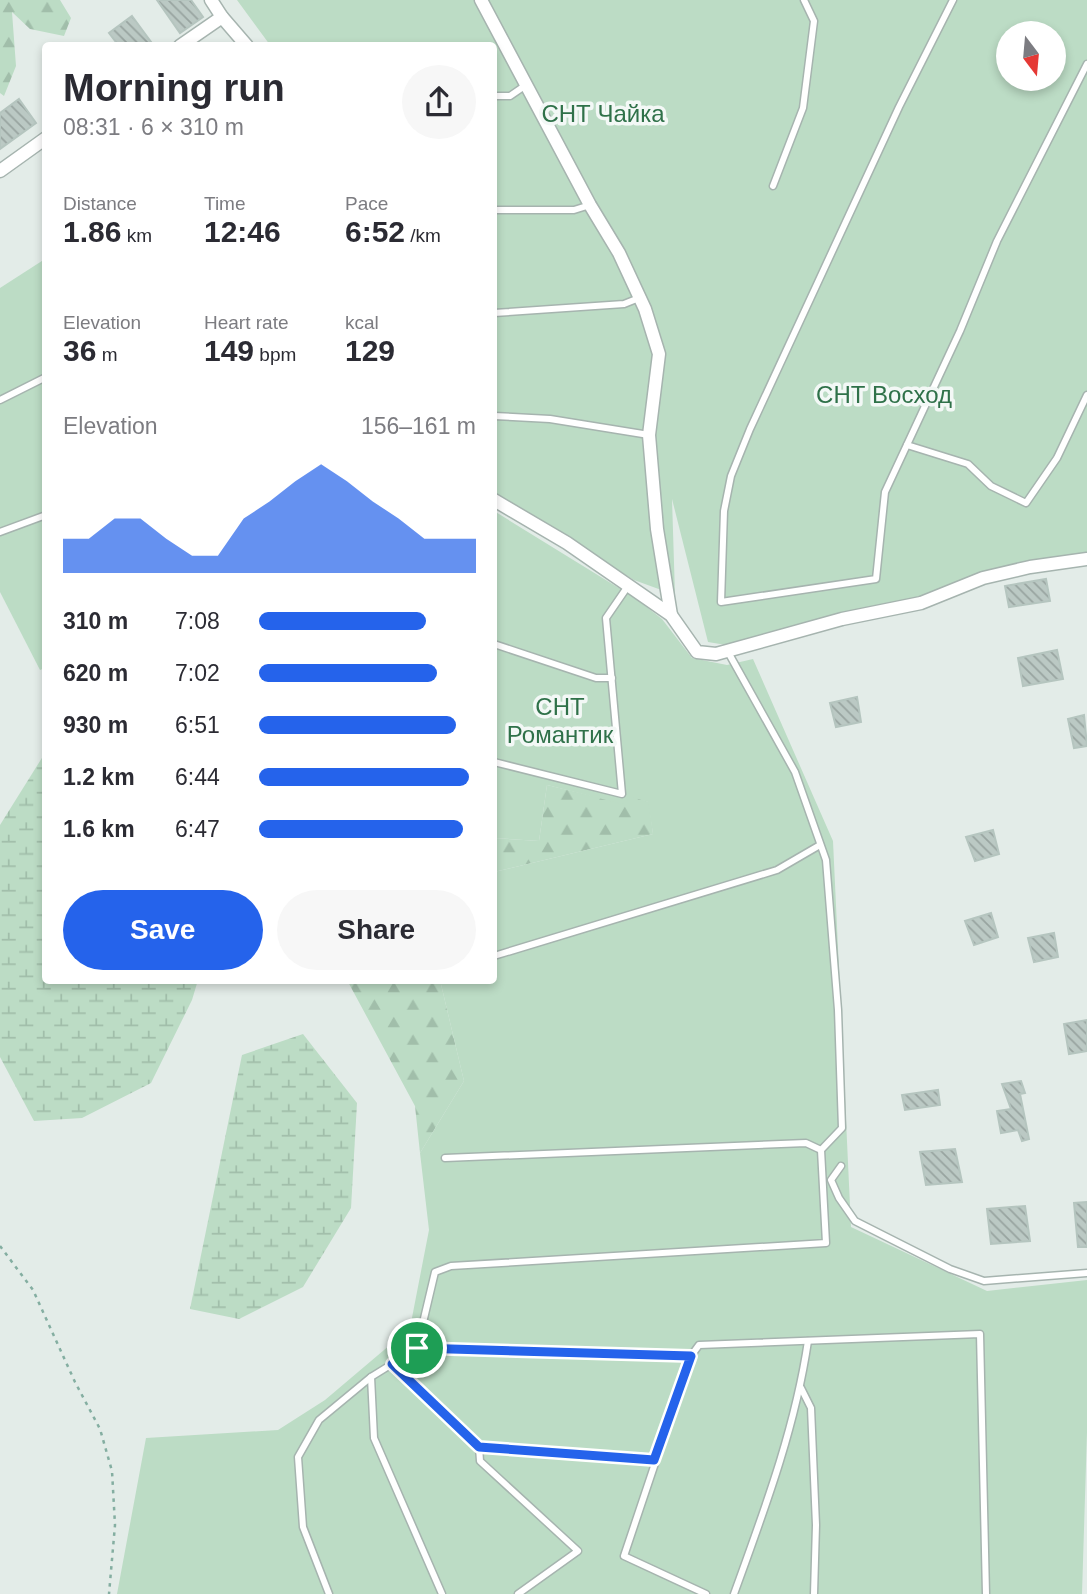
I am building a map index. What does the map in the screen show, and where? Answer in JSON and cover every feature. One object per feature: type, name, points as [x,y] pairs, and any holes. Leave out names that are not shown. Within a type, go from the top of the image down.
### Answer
[{"type":"street","points":[[211,0],[244,42]]},
{"type":"street","points":[[481,0],[590,205],[619,253],[659,354],[649,435],[657,529],[671,615]]},
{"type":"street","points":[[186,42],[222,17]]},
{"type":"street","points":[[0,171],[42,141]]},
{"type":"street","points":[[497,502],[566,543],[671,615],[698,652],[716,654],[842,619],[922,603],[983,578],[1030,567],[1087,559]]},
{"type":"lane","points":[[773,186],[803,108],[814,20],[804,0]]},
{"type":"lane","points":[[953,0],[899,107],[750,429],[731,477],[724,511],[721,602],[876,579],[885,492],[960,331],[997,241],[1087,65]]},
{"type":"lane","points":[[497,96],[510,96],[526,85]]},
{"type":"lane","points":[[497,210],[574,210],[590,205]]},
{"type":"lane","points":[[497,313],[625,304],[639,298]]},
{"type":"lane","points":[[0,400],[42,379]]},
{"type":"lane","points":[[907,445],[968,464],[991,486],[1026,503],[1057,458],[1087,395]]},
{"type":"lane","points":[[497,416],[550,419],[649,435]]},
{"type":"lane","points":[[0,532],[42,516]]},
{"type":"lane","points":[[497,763],[622,794],[606,618],[628,586]]},
{"type":"lane","points":[[497,645],[596,678],[612,678]]},
{"type":"lane","points":[[417,1348],[435,1272],[451,1266],[826,1243],[821,1150],[842,1128],[838,1010],[826,860],[795,772],[727,651]]},
{"type":"lane","points":[[497,955],[777,870],[820,845]]},
{"type":"lane","points":[[445,1158],[806,1143],[821,1150]]},
{"type":"lane","points":[[841,1166],[831,1180],[839,1198],[855,1221],[950,1269],[984,1281],[1087,1273]]},
{"type":"lane","points":[[706,1594],[624,1556],[654,1460],[691,1356],[699,1345],[980,1334],[986,1594]]},
{"type":"lane","points":[[734,1594],[771,1495],[801,1388],[808,1341]]},
{"type":"lane","points":[[329,1594],[303,1527],[298,1457],[319,1420],[371,1377],[417,1348],[691,1356]]},
{"type":"lane","points":[[392,1364],[479,1447],[481,1461],[578,1551],[518,1594]]},
{"type":"lane","points":[[371,1377],[374,1438],[442,1594]]},
{"type":"lane","points":[[801,1388],[811,1408],[816,1525],[814,1594]]},
{"type":"lane","points":[[479,1447],[654,1460]]},
{"type":"path","points":[[0,1246],[33,1290],[75,1382],[100,1429],[112,1471],[115,1525],[108,1594]]},
{"type":"green space","points":[[0,0],[60,0],[71,18],[64,36],[30,29],[12,12],[16,66],[4,96],[0,93]]},
{"type":"green space","name":"СНТ Восход","points":[[237,0],[1087,0],[1087,553],[909,601],[726,645],[708,642],[672,499],[675,595],[634,580],[497,495],[497,42],[268,42]]},
{"type":"green space","points":[[42,261],[40,670],[0,592],[0,288]]},
{"type":"green space","name":"СНТ Романтик","points":[[497,513],[635,598],[662,619],[692,658],[727,665],[753,659],[833,841],[851,1227],[987,1291],[1087,1280],[1087,1432],[1082,1594],[117,1594],[146,1438],[278,1430],[325,1400],[410,1328],[429,1230],[420,1153],[464,1081],[441,984],[497,984],[497,871],[653,834],[648,802],[632,797],[622,804],[547,785],[539,841],[497,838]]},
{"type":"green space","points":[[42,758],[42,984],[197,984],[192,1000],[151,1083],[82,1118],[34,1121],[0,1057],[0,825]]},
{"type":"green space","points":[[547,785],[622,803],[632,796],[649,802],[653,834],[497,871],[497,838],[539,841]]},
{"type":"green space","points":[[349,984],[441,984],[464,1081],[420,1153],[415,1106]]},
{"type":"green space","points":[[303,1034],[357,1103],[351,1208],[303,1287],[239,1319],[190,1309],[242,1055]]},
{"type":"building","points":[[157,0],[191,0],[203,17],[180,33]]},
{"type":"building","points":[[132,16],[151,42],[116,42],[109,33]]},
{"type":"building","points":[[19,99],[36,123],[0,149],[0,113]]},
{"type":"building","points":[[1046,579],[1050,601],[1009,607],[1005,586]]},
{"type":"building","points":[[1057,650],[1063,679],[1023,686],[1018,658]]},
{"type":"building","points":[[857,697],[861,722],[836,727],[830,703]]},
{"type":"building","points":[[1084,715],[1087,746],[1074,748],[1068,719]]},
{"type":"building","points":[[993,830],[999,854],[975,861],[966,837]]},
{"type":"building","points":[[991,913],[998,937],[974,945],[965,921]]},
{"type":"building","points":[[1054,933],[1058,957],[1034,962],[1028,938]]},
{"type":"building","points":[[1087,1020],[1087,1051],[1069,1054],[1064,1024]]},
{"type":"building","points":[[1021,1081],[1025,1093],[1020,1094],[1029,1139],[1022,1141],[1018,1130],[1001,1133],[997,1111],[1011,1109],[1002,1084]]},
{"type":"building","points":[[938,1090],[940,1105],[905,1110],[902,1095]]},
{"type":"building","points":[[955,1149],[962,1182],[926,1185],[920,1152]]},
{"type":"building","points":[[1087,1202],[1087,1247],[1078,1247],[1074,1203]]},
{"type":"building","points":[[1025,1206],[1030,1241],[991,1244],[987,1209]]},
{"type":"route","points":[[417,1348],[691,1356],[654,1460],[479,1447],[392,1364],[417,1348]]},
{"type":"park label","name":"СНТ Чайка","points":[[603,114]]}]
